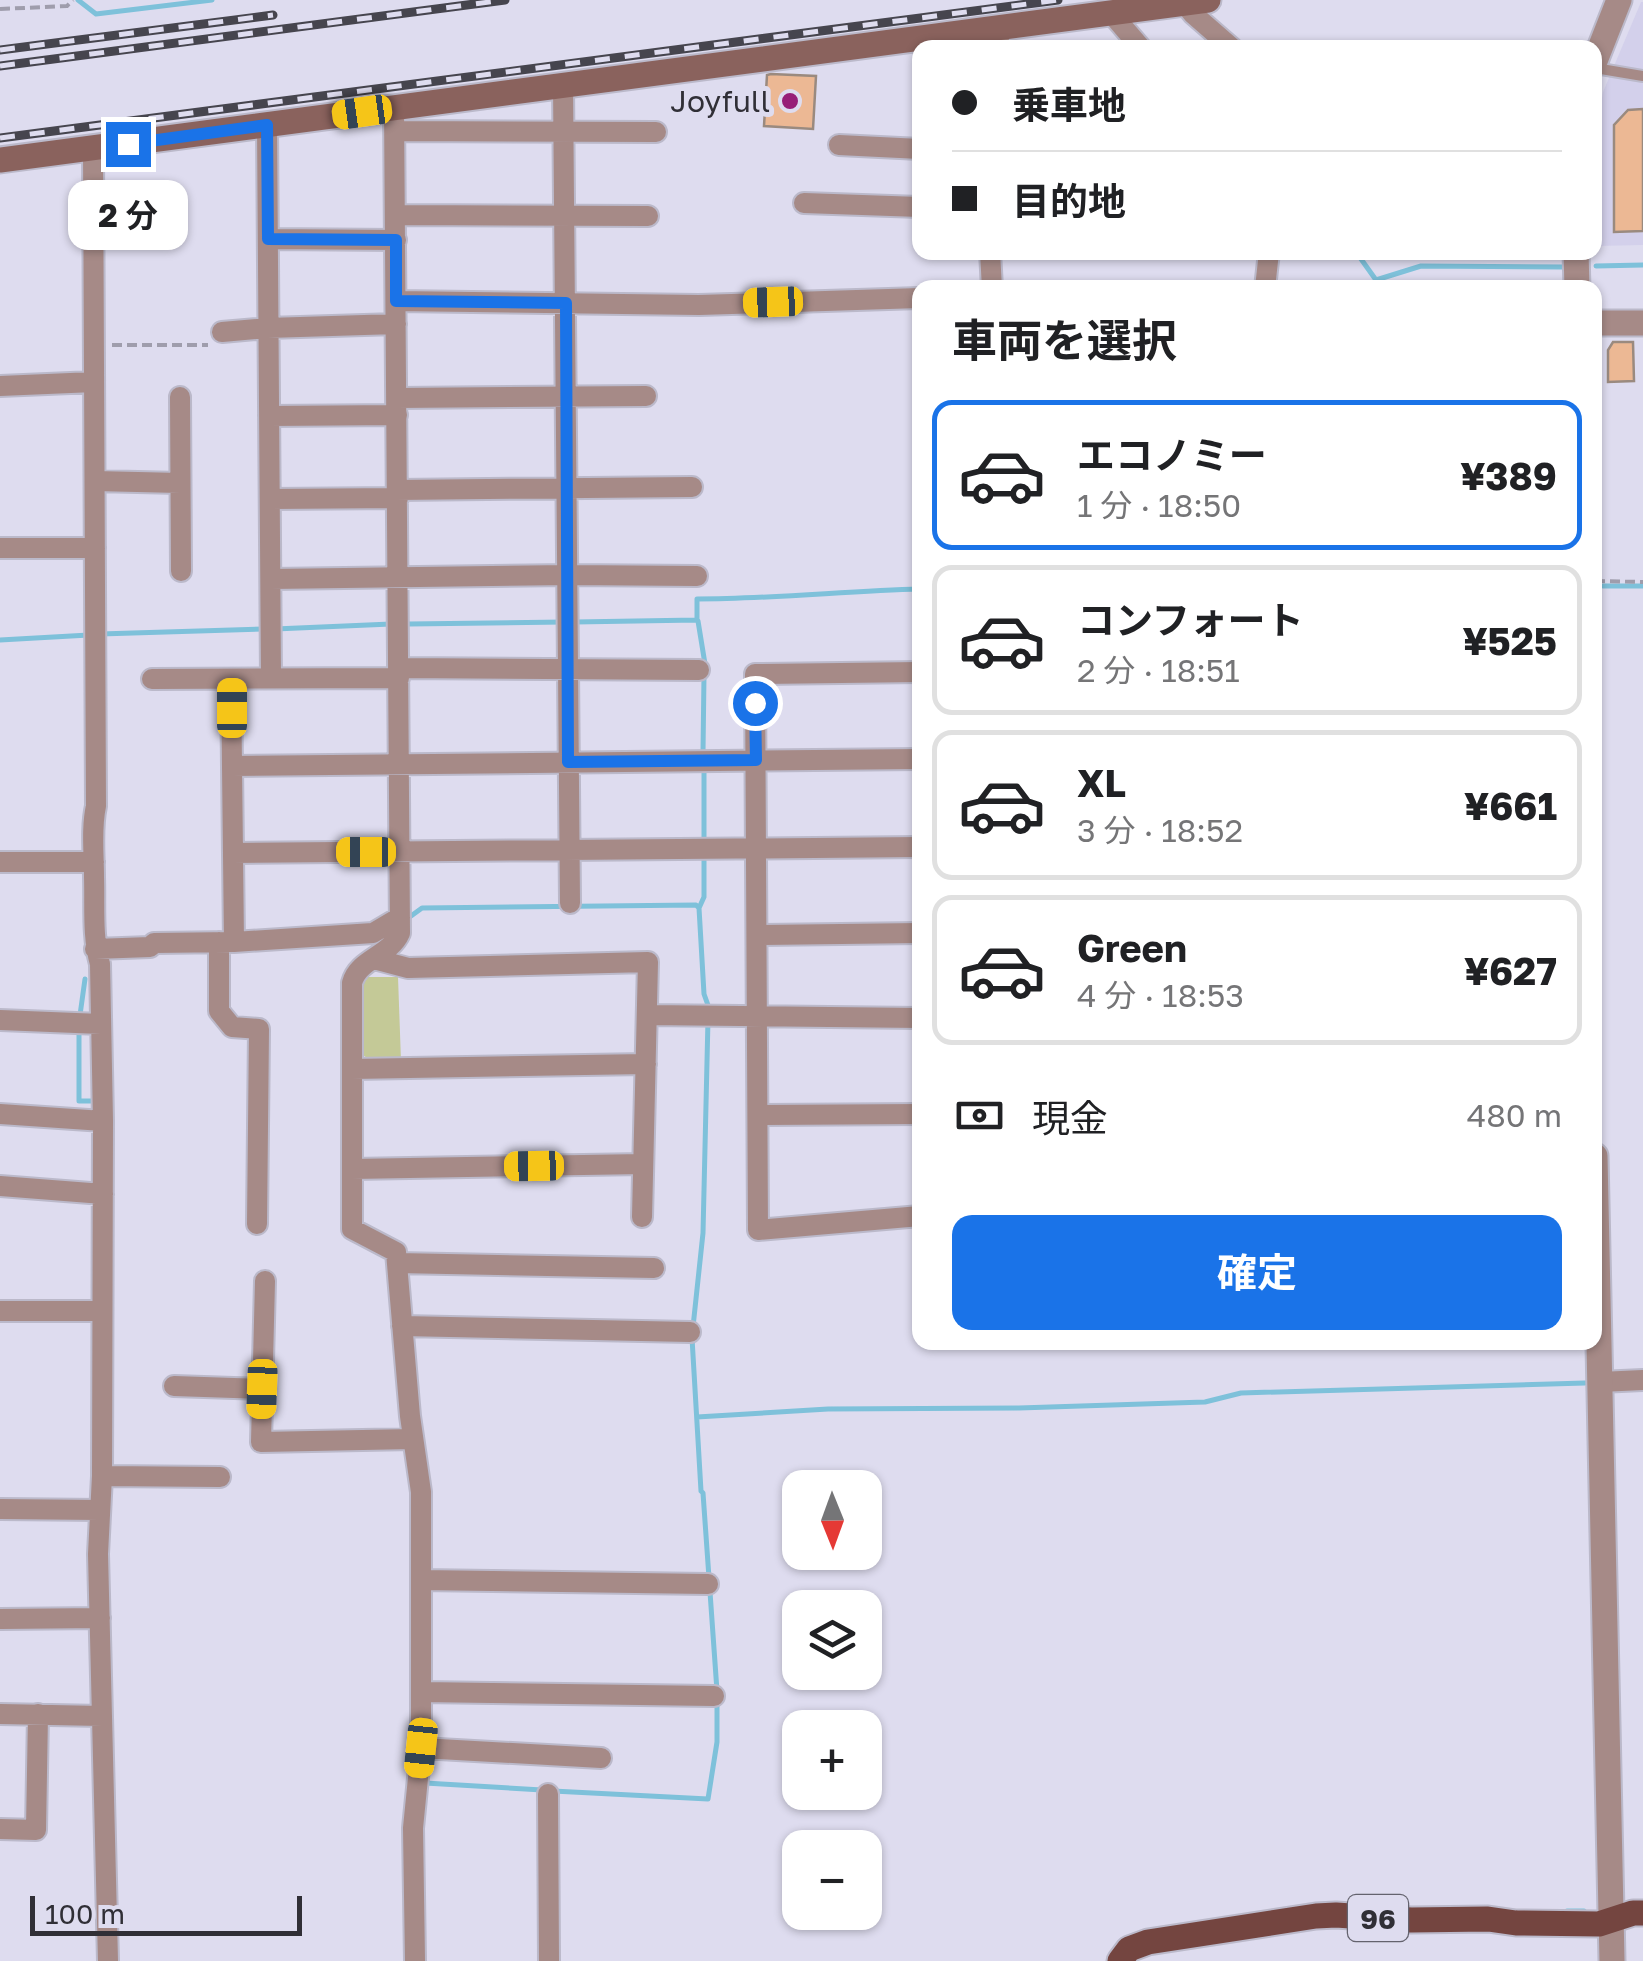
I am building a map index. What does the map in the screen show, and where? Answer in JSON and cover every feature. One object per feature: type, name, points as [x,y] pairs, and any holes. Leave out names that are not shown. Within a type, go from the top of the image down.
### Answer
[{"type":"main road","points":[[999,38],[1111,13],[1196,2]]},
{"type":"main road","points":[[0,160],[267,125],[395,119],[563,84],[912,47]]},
{"type":"main road","name":"96","points":[[1120,1961],[1129,1950],[1148,1942],[1336,1915],[1599,1924],[1643,1913]]},
{"type":"street","points":[[1602,45],[1619,0]]},
{"type":"street","points":[[1196,2],[1192,14],[1223,40]]},
{"type":"street","points":[[1111,13],[1133,40]]},
{"type":"street","points":[[563,84],[570,903]]},
{"type":"street","points":[[416,1961],[413,1828],[421,1748],[421,1492],[396,1252],[352,1229],[352,983],[354,974],[397,942],[400,933],[395,119],[563,131],[656,132]]},
{"type":"street","points":[[267,125],[271,678]]},
{"type":"street","points":[[840,145],[912,149]]},
{"type":"street","points":[[93,149],[94,862],[96,949],[100,964],[87,1024],[103,1121],[102,1476],[98,1554],[108,1961]]},
{"type":"street","points":[[804,202],[912,207]]},
{"type":"street","points":[[396,214],[648,216]]},
{"type":"street","points":[[268,239],[396,240]]},
{"type":"street","points":[[396,301],[699,304],[912,298]]},
{"type":"street","points":[[1602,323],[1643,323]]},
{"type":"street","points":[[222,332],[396,324]]},
{"type":"street","points":[[0,386],[94,382]]},
{"type":"street","points":[[269,416],[566,396],[646,396]]},
{"type":"street","points":[[180,397],[181,571]]},
{"type":"street","points":[[95,481],[180,482]]},
{"type":"street","points":[[270,499],[692,487]]},
{"type":"street","points":[[0,548],[95,548]]},
{"type":"street","points":[[271,579],[697,576]]},
{"type":"street","points":[[152,679],[699,670]]},
{"type":"street","points":[[912,672],[755,674],[758,1230],[912,1217]]},
{"type":"street","points":[[231,679],[233,853],[219,1011],[232,1027],[259,1029],[257,1224]]},
{"type":"street","points":[[232,766],[912,759]]},
{"type":"street","points":[[233,853],[912,847]]},
{"type":"street","points":[[0,862],[94,862]]},
{"type":"street","points":[[96,949],[150,947],[154,943],[222,946],[373,932],[400,917]]},
{"type":"street","points":[[758,935],[912,933]]},
{"type":"street","points":[[374,959],[408,968],[648,962],[642,1217]]},
{"type":"street","points":[[648,1015],[912,1018]]},
{"type":"street","points":[[0,1020],[87,1024]]},
{"type":"street","points":[[352,1070],[646,1064]]},
{"type":"street","points":[[0,1114],[103,1121]]},
{"type":"street","points":[[758,1115],[912,1114]]},
{"type":"street","points":[[352,1169],[643,1164]]},
{"type":"street","points":[[0,1186],[103,1194]]},
{"type":"street","points":[[397,1264],[654,1268]]},
{"type":"street","points":[[264,1281],[261,1442],[413,1440]]},
{"type":"street","points":[[0,1311],[102,1312]]},
{"type":"street","points":[[402,1326],[690,1332]]},
{"type":"street","points":[[1599,1350],[1612,1961]]},
{"type":"street","points":[[1600,1382],[1643,1380]]},
{"type":"street","points":[[174,1386],[262,1389]]},
{"type":"street","points":[[102,1476],[220,1477]]},
{"type":"street","points":[[0,1509],[100,1510]]},
{"type":"street","points":[[421,1580],[708,1584]]},
{"type":"street","points":[[0,1619],[100,1618]]},
{"type":"street","points":[[422,1692],[714,1696]]},
{"type":"street","points":[[0,1714],[102,1716]]},
{"type":"street","points":[[0,1829],[36,1830],[38,1714]]},
{"type":"street","points":[[421,1748],[601,1758]]},
{"type":"street","points":[[548,1794],[549,1961]]},
{"type":"lane","points":[[1602,66],[1643,76]]},
{"type":"path","points":[[0,9],[67,6],[72,1]]},
{"type":"path","points":[[94,344],[220,344],[222,332]]},
{"type":"path","points":[[1602,581],[1643,582]]},
{"type":"shaded area","points":[[1643,2],[1643,245],[1602,246],[1603,92]]},
{"type":"green space","points":[[368,977],[398,977],[401,1061],[371,1061],[363,1055],[362,986]]},
{"type":"building","name":"Joyfull","points":[[767,75],[816,76],[813,129],[764,126]]},
{"type":"building","points":[[1643,109],[1643,231],[1614,232],[1614,125],[1628,110]]},
{"type":"building","points":[[1613,342],[1633,342],[1634,381],[1608,382],[1608,350]]},
{"type":"waterway","points":[[78,0],[96,14],[212,0]]},
{"type":"waterway","points":[[1362,260],[1376,280]]},
{"type":"waterway","points":[[1596,266],[1643,265]]},
{"type":"waterway","points":[[1376,280],[1421,266],[1563,267]]},
{"type":"waterway","points":[[1603,586],[1643,586]]},
{"type":"waterway","points":[[575,622],[697,620],[697,599],[912,589]]},
{"type":"waterway","points":[[698,621],[705,664]]},
{"type":"waterway","points":[[409,624],[564,622]]},
{"type":"waterway","points":[[275,629],[391,624]]},
{"type":"waterway","points":[[100,634],[264,629]]},
{"type":"waterway","points":[[0,640],[89,635]]},
{"type":"waterway","points":[[703,752],[704,675]]},
{"type":"waterway","points":[[704,768],[704,845]]},
{"type":"waterway","points":[[704,856],[704,897],[699,908],[704,994],[709,1008]]},
{"type":"waterway","points":[[411,916],[422,908],[699,908]]},
{"type":"waterway","points":[[80,1015],[85,979]]},
{"type":"waterway","points":[[693,1327],[703,1233],[708,1019]]},
{"type":"waterway","points":[[79,1026],[79,1101],[91,1101]]},
{"type":"waterway","points":[[692,1338],[717,1691]]},
{"type":"waterway","points":[[697,1417],[828,1409],[1205,1402],[1241,1393],[1585,1383]]},
{"type":"waterway","points":[[553,1791],[708,1799],[717,1742],[717,1702]]},
{"type":"waterway","points":[[425,1783],[542,1790]]},
{"type":"waterway","points":[[1567,1911],[1584,1911]]},
{"type":"railway","points":[[0,66],[505,0]]},
{"type":"railway","points":[[0,138],[1058,0]]},
{"type":"railway","points":[[0,50],[273,15]]},
{"type":"place","name":"Joyfull","points":[[790,101]]},
{"type":"route","points":[[128,144],[267,125],[268,239],[396,240],[396,301],[566,303],[568,762],[756,760],[755,703]]}]
